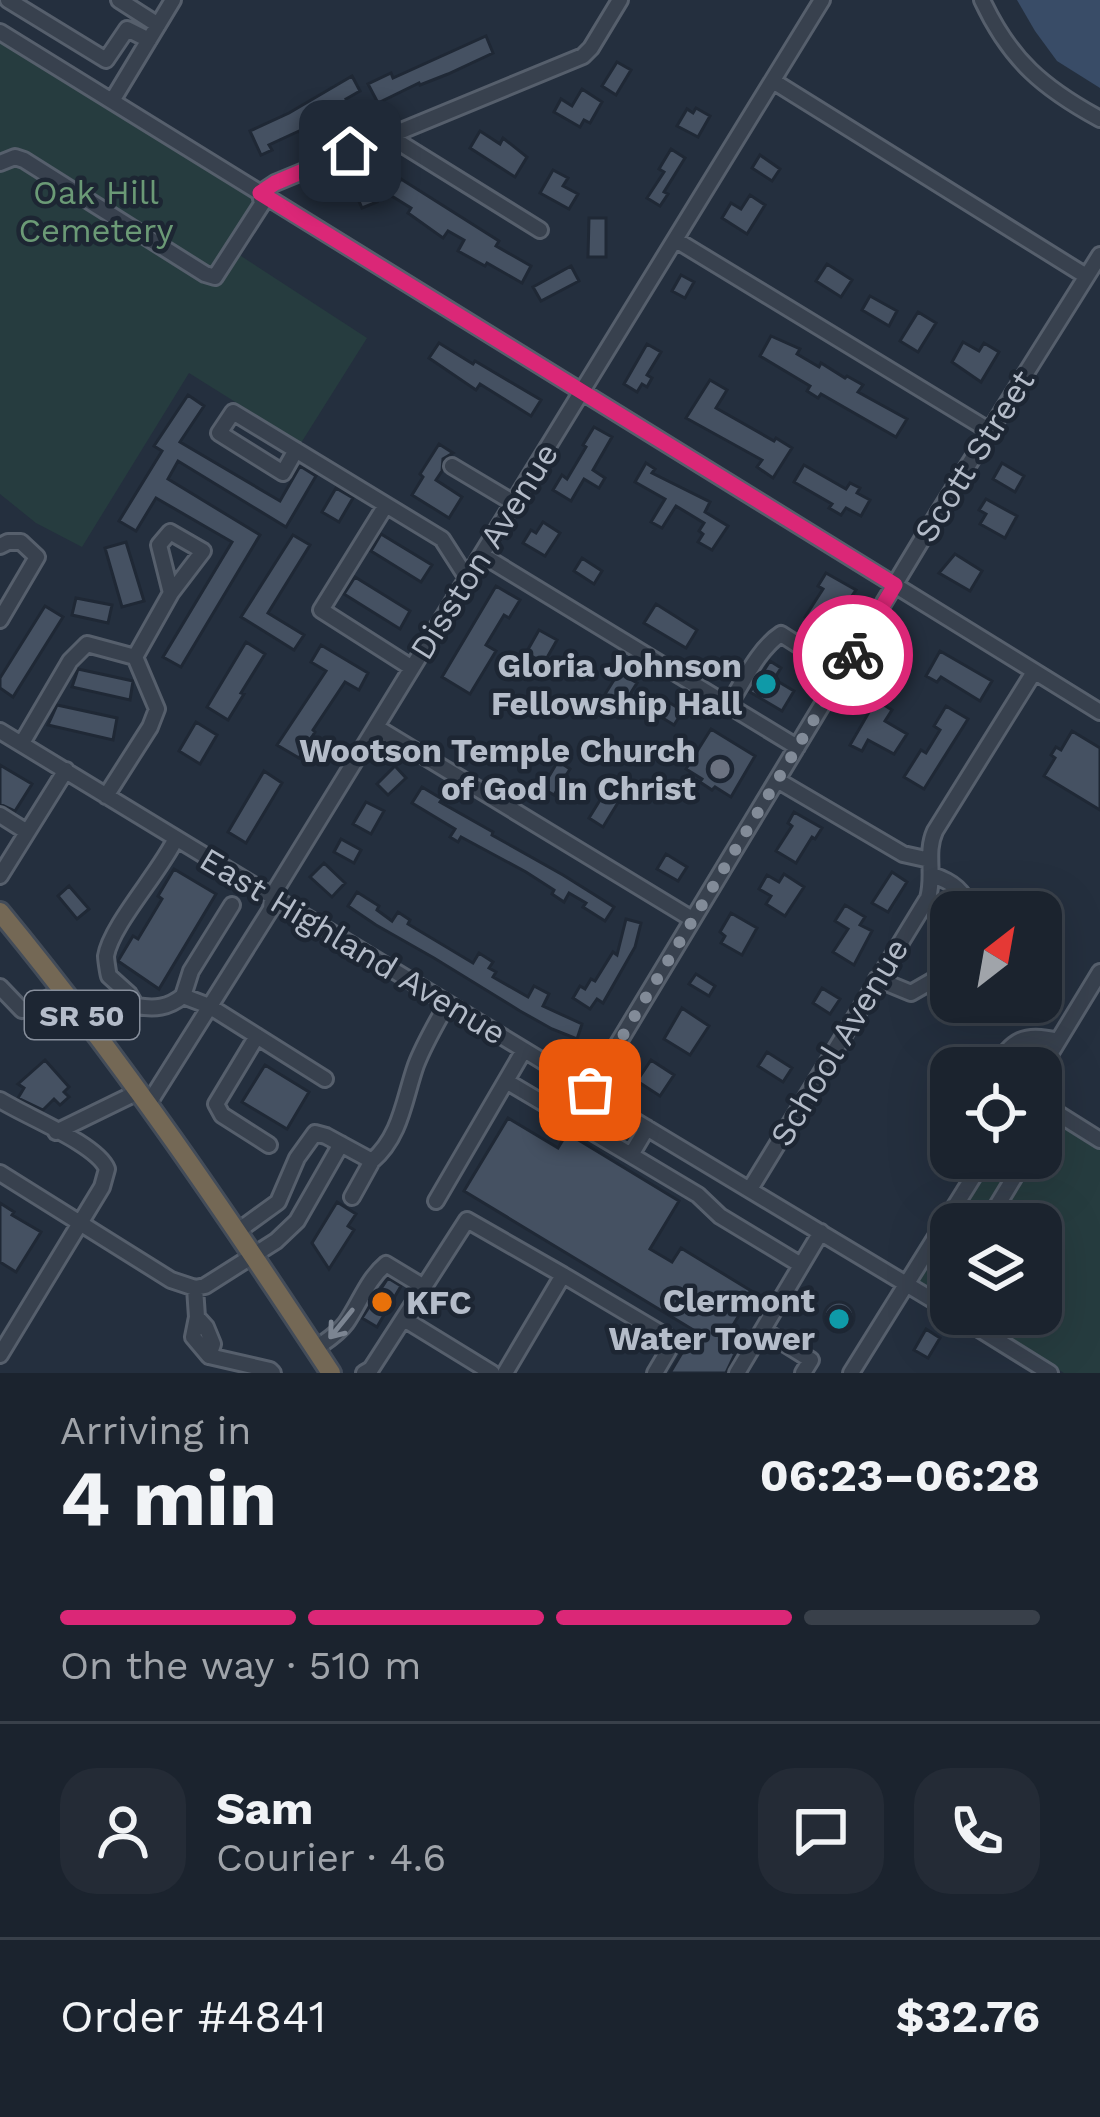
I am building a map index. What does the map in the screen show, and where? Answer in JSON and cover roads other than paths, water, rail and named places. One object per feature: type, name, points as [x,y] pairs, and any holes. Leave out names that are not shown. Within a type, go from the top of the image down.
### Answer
[{"type":"highway","name":"SR 50","points":[[0,912],[145,1097],[331,1373]]},
{"type":"street","points":[[8,0],[106,60],[128,29],[149,40]]},
{"type":"street","points":[[119,0],[158,25]]},
{"type":"street","points":[[112,101],[173,0]]},
{"type":"street","points":[[260,193],[387,135],[583,56],[620,0]]},
{"type":"street","name":"Disston Avenue","points":[[145,1097],[271,909],[272,896],[822,0]]},
{"type":"street","points":[[982,0],[998,33],[1026,69],[1100,119]]},
{"type":"street","points":[[0,32],[1034,672],[1097,704]]},
{"type":"street","points":[[773,81],[1086,276]]},
{"type":"street","points":[[387,135],[540,230]]},
{"type":"street","points":[[0,163],[15,157],[24,160],[215,278],[262,204],[260,193]]},
{"type":"street","points":[[676,240],[991,431]]},
{"type":"street","name":"Scott Street","points":[[590,1090],[1100,255]]},
{"type":"street","points":[[296,450],[283,473],[219,433],[233,412],[442,538],[467,578]]},
{"type":"street","points":[[452,466],[514,503]]},
{"type":"street","points":[[386,505],[322,613],[412,668]]},
{"type":"street","points":[[0,546],[21,542],[38,556],[0,620]]},
{"type":"street","points":[[482,555],[797,747]]},
{"type":"street","points":[[135,657],[171,592]]},
{"type":"street","points":[[728,706],[781,634],[842,673]]},
{"type":"street","points":[[22,743],[70,661],[86,644],[135,657]]},
{"type":"street","points":[[106,796],[157,709],[135,657]]},
{"type":"street","points":[[931,867],[929,844],[935,831],[1034,672]]},
{"type":"street","points":[[376,727],[692,919]]},
{"type":"street","name":"East Highland Avenue","points":[[0,731],[930,1299]]},
{"type":"street","points":[[0,876],[66,770]]},
{"type":"street","points":[[777,780],[931,867],[962,891]]},
{"type":"street","points":[[0,815],[27,832]]},
{"type":"street","points":[[176,838],[106,958],[109,976],[136,1006],[171,1005],[183,996],[191,971],[232,905]]},
{"type":"street","name":"School Avenue","points":[[750,1189],[929,896],[931,867]]},
{"type":"street","points":[[1054,1047],[1100,972]]},
{"type":"street","points":[[878,979],[911,993],[930,982]]},
{"type":"street","points":[[0,987],[22,1010],[64,992]]},
{"type":"street","points":[[183,996],[209,1006],[325,1078]]},
{"type":"street","points":[[352,1197],[398,1128],[417,1061],[447,1004]]},
{"type":"street","points":[[257,1036],[216,1104],[221,1115],[269,1145]]},
{"type":"street","points":[[1009,1047],[1039,1036],[1058,1041]]},
{"type":"street","points":[[436,1201],[524,1050]]},
{"type":"street","points":[[506,1081],[698,1196],[720,1216],[801,1265]]},
{"type":"street","points":[[56,1132],[145,1097]]},
{"type":"street","points":[[0,1100],[101,1156],[107,1169],[102,1186],[0,1355]]},
{"type":"street","points":[[1062,1116],[1100,1141]]},
{"type":"street","points":[[632,1155],[647,1128]]},
{"type":"street","points":[[238,1231],[278,1202],[297,1158],[315,1133],[372,1161]]},
{"type":"street","points":[[0,1173],[171,1280],[195,1288],[215,1281],[276,1241],[297,1221],[341,1144]]},
{"type":"street","points":[[851,1373],[972,1179]]},
{"type":"street","points":[[278,1202],[297,1221]]},
{"type":"street","points":[[364,1373],[371,1370],[467,1220],[674,1341],[655,1373]]},
{"type":"street","points":[[737,1373],[821,1232]]},
{"type":"street","points":[[315,1349],[345,1324],[382,1266],[386,1264],[424,1288]]},
{"type":"street","points":[[505,1373],[563,1275]]},
{"type":"street","points":[[195,1288],[194,1337],[209,1356],[273,1373]]},
{"type":"street","points":[[404,1319],[492,1373]]},
{"type":"street","points":[[763,1330],[811,1360],[803,1373]]},
{"type":"street","name":"East Highland Avenue","points":[[988,1335],[1050,1373]]},
{"type":"water","points":[[1017,0],[1100,0],[1100,88],[1057,61]]},
{"type":"place","name":"Gloria Johnson Fellowship Hall","points":[[766,684]]},
{"type":"place","name":"Wootson Temple Church of God In Christ","points":[[720,769]]},
{"type":"place","name":"KFC","points":[[382,1302]]},
{"type":"place","name":"Clermont Water Tower","points":[[839,1319]]},
{"type":"park label","name":"Oak Hill Cemetery","points":[[96,211]]}]
